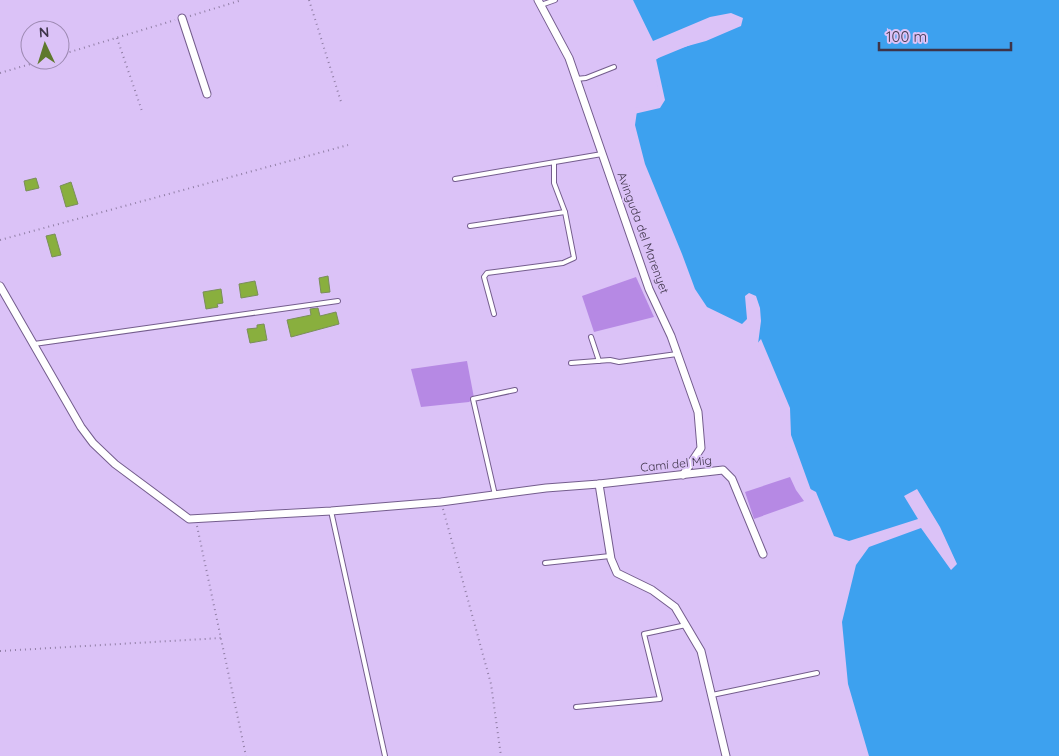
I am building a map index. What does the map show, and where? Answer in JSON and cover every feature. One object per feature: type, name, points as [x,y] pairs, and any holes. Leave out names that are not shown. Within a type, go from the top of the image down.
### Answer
[{"type":"street","name":"Avinguda del Marenyet","points":[[539,3],[569,58],[650,289],[671,336],[698,412],[702,448],[683,475]]},
{"type":"street","points":[[182,18],[207,94]]},
{"type":"street","points":[[0,286],[81,427],[93,443],[115,464],[189,519],[195,519]]},
{"type":"street","name":"Camí del Mig","points":[[195,519],[331,512],[441,502],[546,488],[723,470],[732,479],[762,554]]},
{"type":"street","points":[[599,484],[610,556],[617,573],[652,590],[675,607],[686,625],[700,651],[726,756]]},
{"type":"lane","points":[[539,3],[556,0]]},
{"type":"lane","points":[[576,79],[586,78],[614,68]]},
{"type":"lane","points":[[455,180],[602,154]]},
{"type":"lane","points":[[494,314],[484,277],[487,273],[563,262],[574,258],[565,212],[554,183],[554,163]]},
{"type":"lane","points":[[470,226],[565,212]]},
{"type":"lane","points":[[34,344],[338,301]]},
{"type":"lane","points":[[591,337],[599,361]]},
{"type":"lane","points":[[571,363],[610,360],[619,362],[677,354]]},
{"type":"lane","points":[[495,495],[473,400],[515,390]]},
{"type":"lane","points":[[331,512],[385,756]]},
{"type":"lane","points":[[545,563],[610,556]]},
{"type":"lane","points":[[576,707],[660,699],[644,634],[686,625]]},
{"type":"lane","points":[[711,695],[817,673]]},
{"type":"path","points":[[309,0],[342,105]]},
{"type":"path","points":[[70,53],[117,38],[142,111]]},
{"type":"path","points":[[0,73],[20,67]]},
{"type":"path","points":[[0,240],[348,145]]},
{"type":"path","points":[[441,502],[491,684],[501,756]]},
{"type":"path","points":[[195,519],[246,756]]},
{"type":"path","points":[[0,651],[221,638]]},
{"type":"shaded area","points":[[636,277],[654,317],[594,332],[582,296]]},
{"type":"shaded area","points":[[467,361],[474,398],[469,402],[421,407],[411,369]]},
{"type":"shaded area","points":[[790,477],[804,501],[754,519],[745,492]]},
{"type":"water","points":[[633,0],[1059,0],[1059,756],[869,756],[848,684],[842,622],[856,565],[869,547],[921,528],[951,570],[957,564],[940,527],[917,489],[904,496],[918,519],[849,541],[834,536],[816,492],[801,484],[783,434],[786,408],[758,344],[761,321],[760,308],[756,296],[749,293],[745,296],[747,319],[742,324],[707,307],[695,289],[645,164],[635,125],[637,111],[661,102],[653,62],[666,52],[706,41],[741,26],[743,18],[731,13],[710,17],[653,41]]},
{"type":"pier","points":[[707,38],[656,59],[665,100],[660,108],[634,114],[635,108],[659,101],[657,85],[650,61],[665,50]]},
{"type":"pier","points":[[761,339],[790,408],[791,435],[812,493],[800,486],[787,451],[781,430],[784,408],[756,345]]},
{"type":"building","points":[[36,178],[39,188],[26,191],[24,181]]},
{"type":"building","points":[[71,182],[78,204],[66,207],[60,186]]},
{"type":"building","points":[[55,234],[61,255],[52,257],[46,236]]},
{"type":"building","points":[[328,276],[330,292],[321,293],[319,278]]},
{"type":"building","points":[[255,281],[258,295],[241,298],[239,284]]},
{"type":"building","points":[[221,289],[223,303],[217,304],[218,307],[206,309],[203,292]]},
{"type":"building","points":[[318,308],[320,316],[336,312],[339,324],[291,337],[287,320],[311,315],[310,309]]},
{"type":"building","points":[[264,324],[267,340],[250,343],[247,329],[257,328],[257,325]]}]
